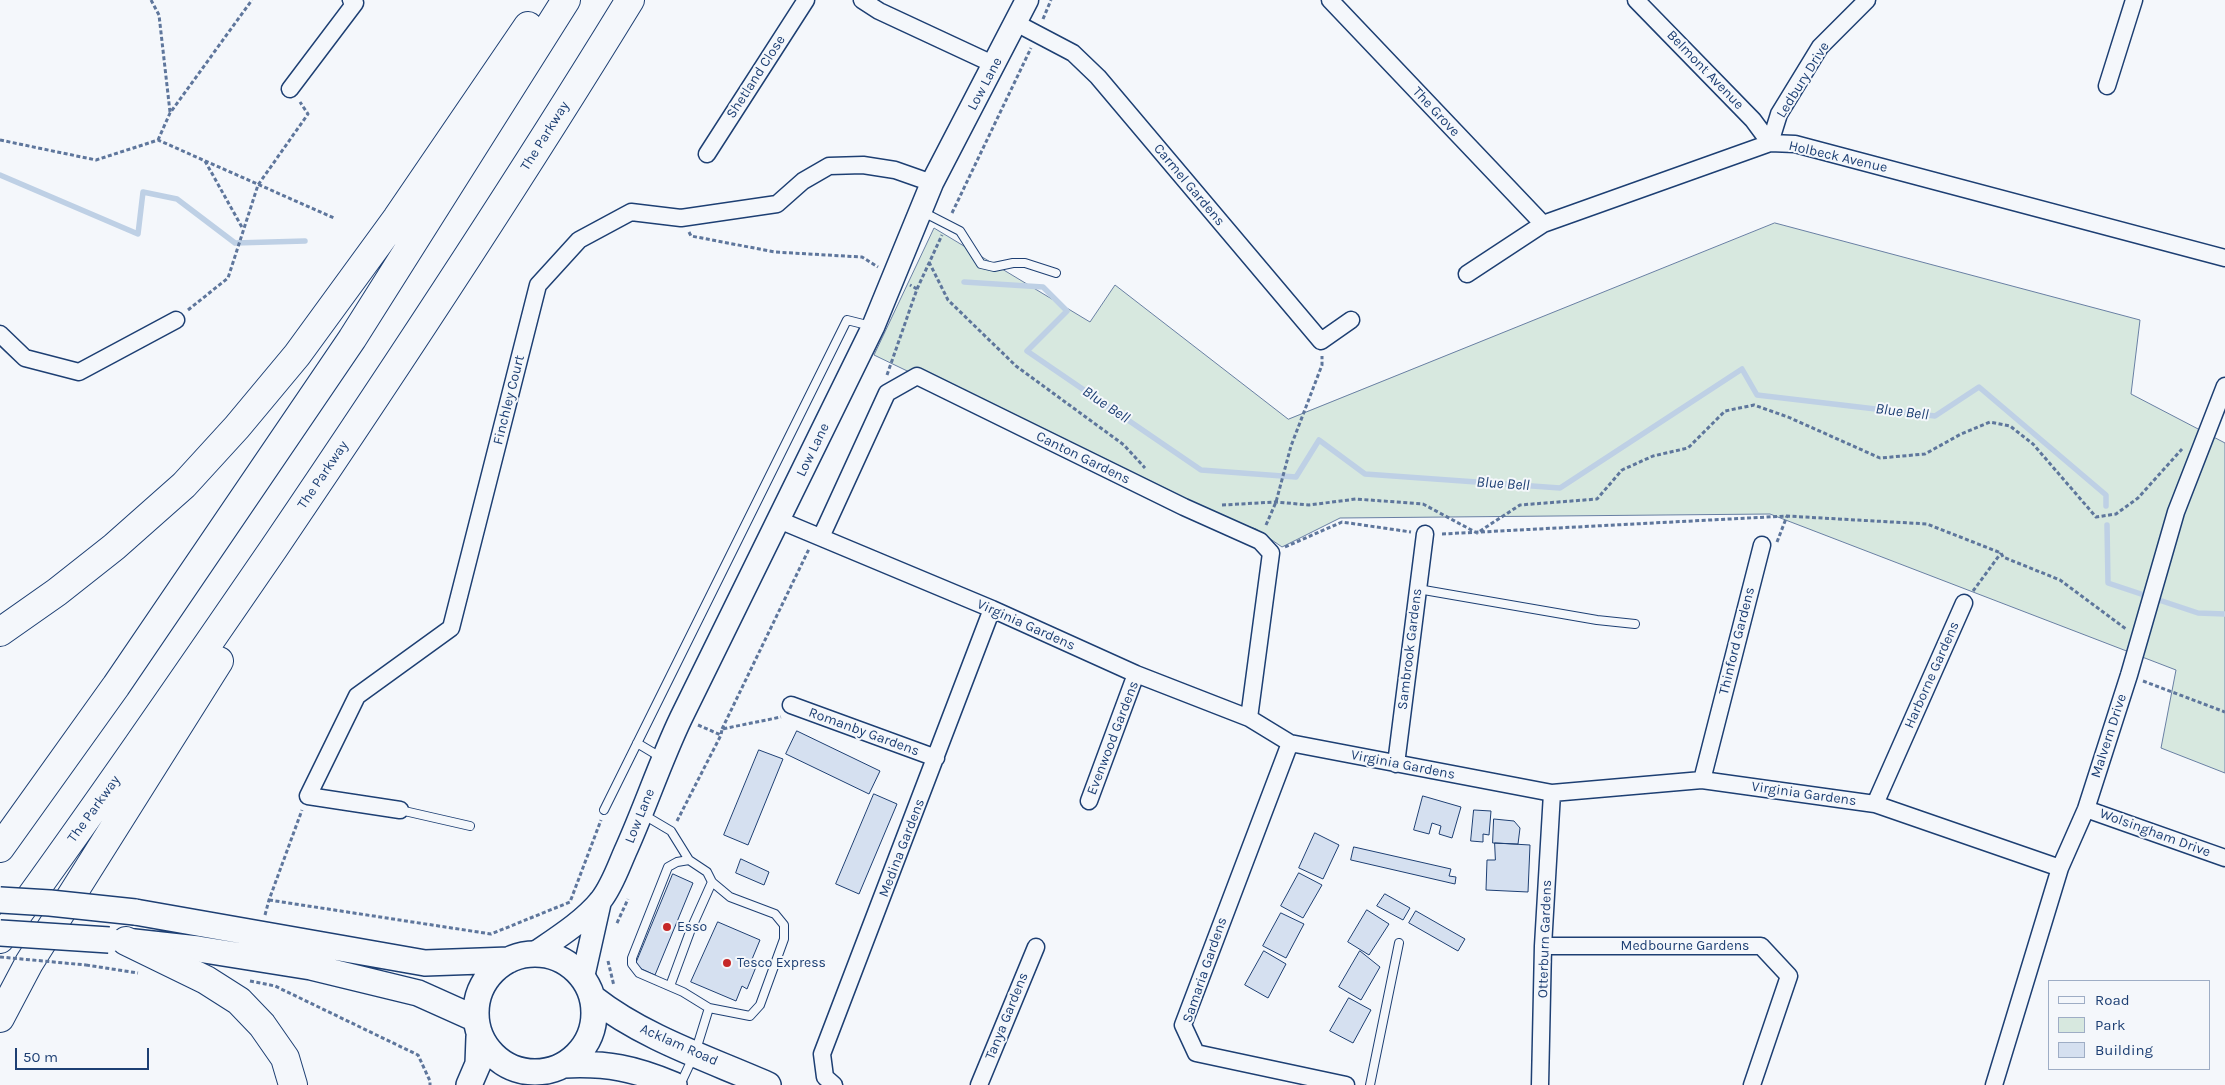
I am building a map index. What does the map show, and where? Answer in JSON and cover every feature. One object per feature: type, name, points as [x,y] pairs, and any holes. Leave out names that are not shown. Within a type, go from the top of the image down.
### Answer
[{"type":"highway","points":[[0,632],[57,592],[114,547],[184,485],[237,428],[297,355],[397,218],[545,0]]},
{"type":"highway","points":[[0,848],[116,686],[352,338],[566,0]]},
{"type":"highway","name":"The Parkway","points":[[0,939],[155,723],[358,425],[437,306],[630,0]]},
{"type":"highway","points":[[0,1018],[29,963],[235,636],[358,425]]},
{"type":"highway","points":[[117,940],[206,980],[239,1001],[262,1025],[286,1058],[293,1085]]},
{"type":"main road","name":"Low Lane","points":[[535,953],[564,934],[600,901],[611,884],[643,814],[662,758],[873,326],[932,183],[995,65],[1027,0]]},
{"type":"main road","points":[[0,900],[134,912],[425,963],[509,960],[535,953],[562,959],[588,988],[595,1018],[590,1037],[580,1053],[544,1074]]},
{"type":"main road","name":"Low Lane","points":[[588,988],[600,901]]},
{"type":"main road","points":[[0,933],[117,940],[198,949],[311,967],[418,993],[478,1028],[501,1061],[514,1069],[544,1074],[595,1064],[641,1071],[674,1085]]},
{"type":"main road","points":[[469,1085],[478,1064],[477,1001],[483,984],[494,970],[509,960]]},
{"type":"main road","name":"Acklam Road","points":[[588,988],[612,1013],[639,1028],[768,1085]]},
{"type":"street","points":[[290,89],[355,2],[351,0]]},
{"type":"street","name":"Shetland Close","points":[[707,154],[806,0]]},
{"type":"street","points":[[862,0],[879,11],[995,65]]},
{"type":"street","name":"The Grove","points":[[1330,0],[1542,224]]},
{"type":"street","name":"Belmont Avenue","points":[[1636,0],[1753,120],[1770,144]]},
{"type":"street","name":"Ledbury Drive","points":[[1770,144],[1780,114],[1820,47],[1867,0]]},
{"type":"street","points":[[2107,86],[2134,0]]},
{"type":"street","name":"Carmel Gardens","points":[[1016,23],[1073,53],[1098,77],[1321,341]]},
{"type":"street","name":"Holbeck Avenue","points":[[1467,274],[1542,224],[1770,144],[1795,144],[2225,258]]},
{"type":"street","name":"Finchley Court","points":[[308,796],[357,696],[451,628],[538,286],[579,240],[631,212],[681,218],[777,204],[802,181],[829,166],[863,165],[895,170],[932,183]]},
{"type":"street","points":[[0,334],[25,358],[79,372],[176,320]]},
{"type":"street","points":[[1321,341],[1351,320]]},
{"type":"street","name":"Canton Gardens","points":[[887,393],[917,376],[1265,547]]},
{"type":"street","name":"Malvern Drive","points":[[1994,1085],[2060,868],[2086,809],[2129,675],[2176,512],[2225,386]]},
{"type":"street","points":[[818,536],[887,393]]},
{"type":"street","name":"Virginia Gardens","points":[[779,520],[992,610],[1136,674],[1249,718],[1290,743],[1552,793],[1702,780],[1875,804],[2060,868]]},
{"type":"street","name":"Sambrook Gardens","points":[[1396,764],[1425,534]]},
{"type":"street","name":"Thinford Gardens","points":[[1702,780],[1762,545]]},
{"type":"street","points":[[1249,718],[1265,547]]},
{"type":"street","name":"Harborne Gardens","points":[[1875,804],[1964,603]]},
{"type":"street","name":"Medina Gardens","points":[[834,1085],[825,1077],[822,1054],[992,610]]},
{"type":"street","name":"Evenwood Gardens","points":[[1089,801],[1136,674]]},
{"type":"street","name":"Romanby Gardens","points":[[791,705],[936,758]]},
{"type":"street","name":"Samaria Gardens","points":[[1290,743],[1183,1025],[1196,1053],[1346,1085]]},
{"type":"street","name":"Otterburn Gardens","points":[[1540,1085],[1543,946],[1552,793]]},
{"type":"street","points":[[308,796],[400,810]]},
{"type":"street","name":"Wolsingham Drive","points":[[2086,809],[2225,858]]},
{"type":"street","name":"Medbourne Gardens","points":[[1543,946],[1761,946],[1789,976],[1752,1085]]},
{"type":"street","name":"Tanya Gardens","points":[[979,1085],[1036,947]]},
{"type":"lane","points":[[921,211],[960,231],[982,264],[994,267],[1026,262],[1056,273]]},
{"type":"lane","points":[[604,810],[847,320],[873,326]]},
{"type":"lane","points":[[1418,589],[1597,620],[1635,624]]},
{"type":"lane","points":[[636,743],[662,758]]},
{"type":"lane","points":[[400,810],[470,826]]},
{"type":"lane","points":[[643,814],[671,831],[689,860],[707,872],[712,882],[730,897],[775,914],[784,925],[784,939],[760,1005],[750,1016],[709,1008],[670,986],[639,973],[632,964],[632,958],[668,868],[677,862],[689,860]]},
{"type":"lane","points":[[670,986],[691,929],[712,882]]},
{"type":"lane","points":[[1370,1085],[1399,943]]},
{"type":"lane","points":[[680,1085],[695,1052],[709,1008]]},
{"type":"path","points":[[151,0],[159,15],[170,113]]},
{"type":"path","points":[[158,140],[170,113],[252,0]]},
{"type":"path","points":[[887,393],[887,373],[917,289],[1037,34],[1051,0]]},
{"type":"path","points":[[176,320],[228,278],[258,185],[308,114],[290,89]]},
{"type":"path","points":[[0,140],[96,160],[158,140],[334,218]]},
{"type":"path","points":[[204,160],[243,230]]},
{"type":"path","points":[[681,218],[691,236],[775,252],[862,257],[894,278],[917,289]]},
{"type":"path","points":[[929,262],[948,300],[1016,366],[1124,445],[1150,473]]},
{"type":"path","points":[[1265,547],[1291,446],[1322,365],[1321,341]]},
{"type":"path","points":[[1477,533],[1520,505],[1597,499],[1622,470],[1653,456],[1688,448],[1725,411],[1754,405],[1788,417],[1880,458],[1925,454],[1961,434],[1990,422],[2010,426],[2033,444],[2096,518],[2116,514],[2138,498],[2181,449],[2200,450]]},
{"type":"path","points":[[1220,506],[1276,502],[1309,505],[1356,499],[1422,504],[1477,533]]},
{"type":"path","points":[[1265,547],[1342,522],[1425,534],[1477,533],[1787,516],[1927,524],[2001,553],[2003,557],[2060,580],[2140,640]]},
{"type":"path","points":[[1762,545],[1779,542],[1787,516]]},
{"type":"path","points":[[681,718],[721,735],[722,729],[818,536]]},
{"type":"path","points":[[1964,603],[2001,553]]},
{"type":"path","points":[[2129,675],[2225,712]]},
{"type":"path","points":[[722,729],[783,716],[791,705]]},
{"type":"path","points":[[261,933],[269,900],[308,796]]},
{"type":"path","points":[[269,900],[491,934],[570,902],[604,810]]},
{"type":"path","points":[[0,957],[86,965]]},
{"type":"green space","points":[[1775,223],[2140,320],[2131,394],[2225,443],[2225,773],[2161,748],[2176,670],[1770,514],[1340,518],[1282,547],[1256,529],[1186,505],[874,355],[934,228],[1090,322],[1115,285],[1288,419]]},
{"type":"building","points":[[797,731],[880,771],[869,794],[786,754]]},
{"type":"building","points":[[759,750],[783,759],[748,845],[724,835]]},
{"type":"building","points":[[874,794],[897,804],[859,894],[836,884]]},
{"type":"building","points":[[1423,796],[1461,807],[1452,838],[1439,834],[1441,826],[1432,823],[1429,834],[1414,830]]},
{"type":"building","points":[[1474,810],[1491,811],[1489,835],[1483,834],[1483,842],[1471,841]]},
{"type":"building","points":[[1494,819],[1514,821],[1520,828],[1518,844],[1493,843]]},
{"type":"building","points":[[1315,833],[1339,845],[1323,879],[1299,868]]},
{"type":"building","points":[[1495,843],[1530,845],[1528,892],[1486,890],[1487,860],[1495,860]]},
{"type":"building","points":[[1354,847],[1451,869],[1449,876],[1456,877],[1455,884],[1351,860]]},
{"type":"building","points":[[741,859],[769,872],[764,885],[736,873]]},
{"type":"building","points":[[1299,873],[1322,885],[1303,918],[1281,906]]},
{"type":"building","points":[[673,874],[693,883],[655,975],[635,966]]},
{"type":"building","points":[[1385,894],[1410,908],[1403,920],[1377,906]]},
{"type":"building","points":[[1367,910],[1389,924],[1369,955],[1348,942]]},
{"type":"building","points":[[1416,911],[1465,939],[1458,951],[1409,923]]},
{"type":"building","points":[[1281,913],[1304,924],[1286,958],[1263,946]]},
{"type":"building","points":[[718,922],[760,940],[750,964],[756,967],[747,989],[742,986],[736,1001],[691,982]]},
{"type":"building","points":[[1264,951],[1286,964],[1268,998],[1245,985]]},
{"type":"building","points":[[1360,951],[1380,967],[1361,1000],[1339,987]]},
{"type":"building","points":[[1349,998],[1371,1010],[1353,1043],[1330,1031]]},
{"type":"waterway","points":[[0,175],[138,234],[143,192],[177,199],[235,243],[305,241]]},
{"type":"waterway","name":"Blue Bell","points":[[964,282],[1043,287],[1067,311],[1027,351],[1201,470],[1296,477],[1319,440],[1365,474],[1560,488],[1742,369],[1757,395],[1935,416],[1979,387],[2106,495],[2106,506]]},
{"type":"waterway","name":"Blue Bell","points":[[2107,525],[2108,583],[2198,613],[2225,614]]},
{"type":"place","name":"Esso","points":[[667,927]]},
{"type":"place","name":"Tesco Express","points":[[727,963]]}]
